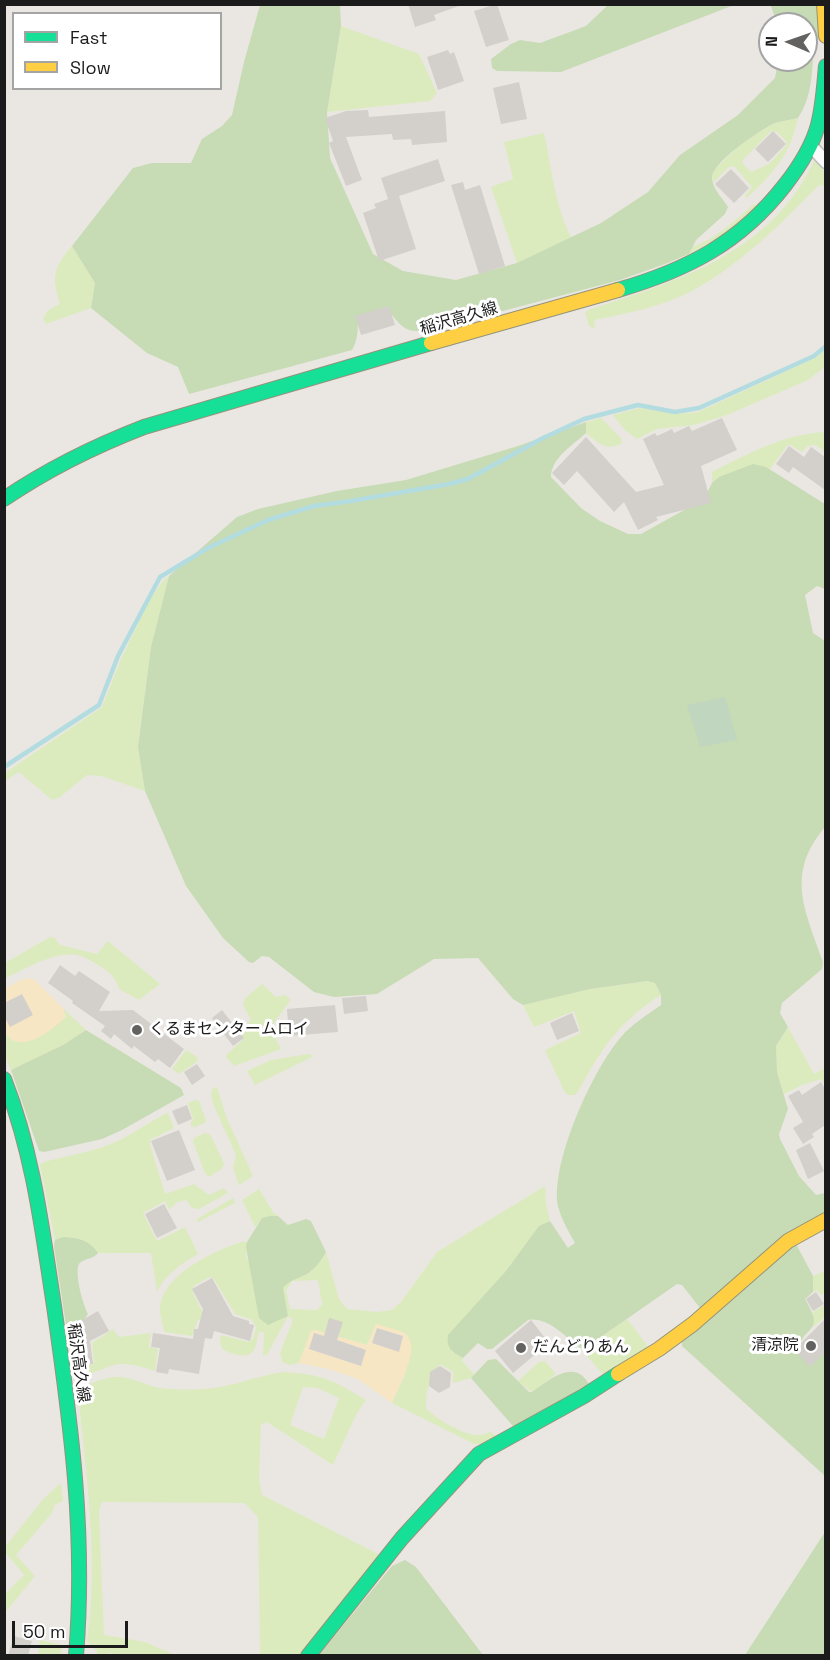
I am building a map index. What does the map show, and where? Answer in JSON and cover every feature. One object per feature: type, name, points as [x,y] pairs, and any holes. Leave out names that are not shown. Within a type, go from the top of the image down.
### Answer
[{"type":"main road","points":[[824,4],[825,36]]},
{"type":"main road","name":"稲沢高久線","points":[[4,500],[48,470],[75,456],[155,423],[579,302],[673,272],[728,243],[755,222],[782,190],[810,145],[818,124],[825,66]]},
{"type":"main road","name":"稲沢高久線","points":[[4,1079],[28,1152],[38,1196],[64,1380],[80,1527],[81,1592],[76,1656]]},
{"type":"main road","points":[[308,1656],[402,1538],[479,1454],[584,1396],[658,1349],[693,1324],[788,1241],[825,1220]]},
{"type":"street","points":[[810,145],[825,162]]},
{"type":"green space","points":[[609,4],[734,5],[561,72],[497,71],[492,68],[491,59],[511,44],[520,40],[540,43],[586,26]]},
{"type":"green space","points":[[260,5],[340,5],[341,26],[327,112],[330,158],[373,254],[403,271],[456,280],[517,263],[601,223],[648,192],[680,155],[738,115],[775,78],[776,72],[812,72],[807,101],[798,118],[775,123],[759,132],[728,155],[714,171],[712,182],[728,207],[725,214],[696,240],[689,254],[620,280],[431,330],[415,331],[405,328],[387,309],[358,317],[357,338],[352,350],[189,394],[178,367],[147,353],[91,308],[95,283],[72,246],[133,168],[152,163],[191,163],[202,139],[222,126],[232,115]]},
{"type":"green space","points":[[766,5],[825,5],[818,39],[818,12],[773,12],[771,6]]},
{"type":"green space","points":[[341,26],[419,54],[437,93],[430,101],[327,112]]},
{"type":"green space","points":[[798,118],[785,153],[766,180],[747,198],[745,196],[752,187],[734,166],[729,167],[713,183],[712,175],[716,168],[743,142],[775,123]],"holes":[[[771,131],[777,132],[786,141],[786,146],[769,164],[751,172],[743,164],[743,160]]]},
{"type":"green space","points":[[544,133],[558,202],[572,238],[517,263],[491,187],[513,179],[504,142]]},
{"type":"green space","points":[[815,159],[825,172],[825,186],[819,185],[775,229],[727,269],[681,297],[644,309],[595,320],[594,329],[589,326],[585,313],[588,310],[688,274],[719,259],[748,240],[774,218],[797,191]]},
{"type":"green space","points":[[754,204],[758,206],[734,227],[689,254],[692,247],[701,244],[733,223]]},
{"type":"green space","points":[[72,246],[95,283],[91,308],[46,324],[43,319],[47,311],[60,304],[55,279],[58,266]]},
{"type":"green space","points":[[825,350],[825,367],[808,380],[727,415],[694,425],[657,429],[637,439],[625,430],[613,415],[640,408],[677,414],[698,412],[817,357]]},
{"type":"green space","points":[[601,418],[621,438],[622,443],[612,447],[607,446],[586,433],[586,422]]},
{"type":"green space","points":[[586,422],[586,433],[559,458],[551,477],[581,508],[600,521],[628,534],[641,534],[704,499],[712,483],[719,477],[753,464],[766,467],[825,504],[825,589],[817,586],[805,595],[813,633],[825,641],[825,827],[805,861],[802,877],[805,909],[823,962],[822,969],[782,1003],[780,1013],[788,1027],[776,1046],[777,1072],[788,1109],[779,1134],[780,1139],[799,1176],[816,1195],[825,1193],[825,1216],[700,1308],[682,1285],[677,1284],[585,1348],[580,1348],[549,1324],[528,1320],[492,1349],[487,1349],[478,1343],[463,1358],[451,1349],[448,1335],[506,1271],[539,1226],[550,1221],[568,1248],[575,1243],[558,1206],[557,1188],[567,1142],[587,1093],[610,1052],[630,1028],[661,1005],[661,995],[655,983],[647,981],[590,989],[523,1005],[513,999],[478,958],[434,959],[377,994],[334,997],[314,992],[269,957],[262,956],[253,963],[249,962],[223,938],[186,886],[145,791],[138,747],[151,647],[169,576],[237,517],[258,509],[337,491],[406,480],[518,446]]},
{"type":"green space","points":[[825,432],[825,452],[816,445],[808,446],[802,452],[790,445],[770,469],[766,467],[719,477],[712,483],[712,472],[752,452],[780,441]]},
{"type":"green space","points":[[169,576],[151,647],[138,745],[145,791],[101,776],[87,775],[60,797],[52,800],[19,772],[5,781],[5,773],[102,707],[121,659],[150,599]]},
{"type":"green space","points":[[725,697],[737,740],[700,747],[687,705]]},
{"type":"green space","points":[[50,937],[55,938],[60,945],[97,954],[108,941],[160,984],[139,1000],[119,989],[114,978],[102,967],[83,957],[71,955],[52,958],[5,978],[5,963]]},
{"type":"green space","points":[[647,981],[655,983],[661,995],[623,1025],[604,1048],[579,1090],[575,1095],[568,1095],[545,1050],[581,1033],[574,1011],[534,1027],[523,1005],[590,989]]},
{"type":"green space","points":[[262,984],[276,997],[286,995],[290,1000],[271,1029],[281,1049],[234,1066],[225,1056],[243,1040],[242,1031],[251,1020],[243,1005],[245,998]]},
{"type":"green space","points":[[63,1008],[86,1030],[63,1045],[11,1070],[5,1056],[5,1033],[21,1041],[36,1037],[66,1017]]},
{"type":"green space","points":[[788,1027],[814,1074],[825,1068],[825,1084],[821,1079],[784,1094],[777,1072],[776,1046]]},
{"type":"green space","points":[[86,1030],[181,1088],[184,1095],[102,1139],[44,1152],[39,1151],[11,1070],[63,1045]]},
{"type":"green space","points":[[186,1050],[197,1057],[198,1061],[179,1074],[172,1069]]},
{"type":"green space","points":[[308,1054],[314,1056],[255,1085],[247,1071],[271,1060]]},
{"type":"green space","points":[[217,1087],[226,1116],[253,1176],[239,1185],[233,1168],[236,1155],[213,1104],[211,1094],[213,1088]]},
{"type":"green space","points":[[199,1101],[206,1120],[205,1123],[195,1127],[191,1126],[193,1119],[188,1103]]},
{"type":"green space","points":[[168,1113],[174,1128],[150,1140],[165,1194],[194,1184],[209,1195],[224,1188],[228,1193],[199,1209],[192,1208],[186,1200],[177,1202],[169,1210],[165,1201],[143,1213],[157,1241],[185,1227],[198,1254],[174,1270],[157,1292],[151,1253],[98,1253],[79,1241],[66,1238],[55,1240],[40,1164],[113,1143]]},
{"type":"green space","points":[[205,1133],[210,1134],[224,1163],[222,1169],[209,1177],[205,1173],[193,1142],[194,1138]]},
{"type":"green space","points":[[545,1186],[550,1221],[539,1226],[452,1351],[463,1358],[462,1361],[474,1374],[471,1378],[453,1383],[453,1372],[440,1364],[433,1374],[428,1390],[426,1408],[442,1421],[471,1434],[491,1432],[497,1437],[481,1444],[474,1444],[392,1403],[405,1374],[409,1339],[406,1334],[376,1324],[367,1345],[315,1330],[311,1331],[299,1363],[290,1365],[282,1362],[280,1353],[293,1320],[288,1316],[283,1288],[290,1281],[310,1272],[326,1252],[339,1299],[347,1309],[378,1312],[392,1310],[401,1302],[437,1252]],"holes":[[[318,1280],[322,1304],[317,1310],[290,1309],[286,1291],[292,1281]]]},
{"type":"green space","points":[[259,1189],[278,1216],[262,1218],[255,1227],[242,1200]]},
{"type":"green space","points":[[233,1198],[235,1203],[198,1222],[197,1219]]},
{"type":"green space","points":[[278,1216],[288,1225],[306,1219],[311,1221],[326,1252],[310,1272],[283,1288],[288,1316],[268,1325],[259,1318],[246,1247],[262,1218]]},
{"type":"green space","points":[[63,1237],[83,1240],[98,1253],[79,1265],[79,1286],[88,1314],[73,1336],[68,1338],[54,1246],[55,1240]]},
{"type":"green space","points":[[241,1242],[247,1242],[246,1257],[288,1316],[267,1355],[263,1355],[264,1333],[260,1331],[254,1350],[247,1355],[243,1356],[222,1349],[221,1335],[248,1342],[253,1339],[256,1327],[252,1320],[235,1314],[214,1279],[209,1277],[194,1286],[193,1293],[205,1317],[198,1320],[192,1336],[164,1332],[160,1308],[163,1296],[179,1275],[217,1251]]},
{"type":"green space","points":[[796,1244],[813,1276],[813,1292],[805,1299],[814,1318],[812,1328],[798,1350],[811,1363],[825,1352],[825,1476],[682,1346],[682,1339]]},
{"type":"green space","points":[[825,1271],[825,1293],[821,1295],[817,1290],[813,1292],[813,1276]]},
{"type":"green space","points":[[825,1305],[825,1317],[813,1327],[813,1312]]},
{"type":"green space","points":[[627,1319],[647,1345],[647,1349],[605,1377],[580,1348],[585,1348]]},
{"type":"green space","points":[[113,1329],[119,1337],[151,1333],[149,1347],[158,1349],[155,1371],[122,1364],[78,1377],[72,1368],[92,1365],[94,1362],[92,1343]]},
{"type":"green space","points":[[496,1359],[529,1392],[563,1373],[570,1372],[584,1377],[590,1386],[516,1428],[471,1378],[488,1360]]},
{"type":"green space","points":[[545,1361],[556,1374],[532,1392],[518,1381],[539,1362]]},
{"type":"green space","points":[[283,1372],[318,1376],[366,1400],[356,1415],[333,1465],[267,1422],[261,1425],[259,1478],[262,1495],[382,1556],[303,1655],[260,1655],[258,1518],[245,1503],[102,1502],[99,1511],[104,1635],[145,1642],[175,1655],[137,1656],[108,1653],[97,1655],[97,1651],[87,1641],[92,1548],[78,1393],[80,1388],[105,1379],[120,1377],[160,1388],[202,1389]],"holes":[[[303,1387],[317,1388],[339,1398],[324,1439],[290,1425]]]},
{"type":"green space","points":[[61,1483],[63,1501],[55,1505],[52,1513],[16,1555],[35,1576],[5,1613],[5,1594],[24,1575],[5,1552],[5,1547],[44,1498]]},
{"type":"green space","points":[[825,1532],[825,1655],[745,1655]]},
{"type":"green space","points":[[405,1560],[416,1567],[483,1655],[318,1656],[392,1566]]},
{"type":"green space","points":[[40,1640],[62,1645],[61,1655],[38,1655]]},
{"type":"sand","points":[[30,978],[35,980],[63,1008],[66,1017],[39,1037],[27,1042],[18,1042],[5,1033],[4,1016],[33,1015],[22,994],[5,1003],[5,989],[20,980]]},
{"type":"sand","points":[[376,1324],[404,1333],[411,1341],[410,1359],[392,1403],[358,1379],[299,1363],[311,1331],[316,1330],[367,1345]],"holes":[[[377,1328],[403,1336],[399,1351],[372,1343]],[[314,1333],[366,1350],[361,1366],[309,1349]]]},
{"type":"building","points":[[408,4],[458,4],[459,6],[434,15],[436,20],[415,27]]},
{"type":"building","points":[[497,4],[509,40],[486,47],[474,11]]},
{"type":"building","points":[[448,50],[450,54],[454,52],[464,81],[438,90],[427,57]]},
{"type":"building","points":[[519,82],[527,119],[501,124],[493,88]]},
{"type":"building","points":[[368,110],[369,117],[445,111],[447,142],[412,145],[411,139],[393,140],[392,134],[346,137],[362,180],[346,186],[329,143],[333,141],[325,118],[346,111]]},
{"type":"building","points":[[773,131],[786,144],[768,162],[755,149]]},
{"type":"building","points":[[438,159],[445,181],[399,196],[416,249],[379,261],[363,213],[376,208],[374,204],[388,199],[381,178]]},
{"type":"building","points":[[731,169],[749,188],[734,203],[715,184]]},
{"type":"building","points":[[463,182],[465,190],[480,185],[505,266],[479,274],[451,185]]},
{"type":"building","points":[[389,306],[395,325],[361,335],[355,316]]},
{"type":"building","points":[[722,418],[737,450],[701,466],[711,503],[656,517],[658,520],[638,530],[624,502],[614,512],[577,471],[564,485],[552,473],[586,437],[636,492],[664,485],[643,439],[672,429],[674,433],[689,426],[692,431]]},
{"type":"building","points":[[789,446],[804,457],[811,447],[825,457],[825,490],[793,467],[789,473],[776,464]]},
{"type":"building","points":[[60,965],[75,976],[79,971],[110,992],[99,1011],[133,1010],[184,1049],[170,1068],[158,1059],[155,1062],[134,1046],[132,1049],[114,1034],[111,1039],[101,1031],[105,1026],[48,983]]},
{"type":"building","points":[[22,994],[33,1015],[10,1027],[4,1016],[4,1003]]},
{"type":"building","points":[[366,996],[368,1011],[344,1014],[342,998]]},
{"type":"building","points":[[335,1005],[338,1032],[289,1036],[287,1009]]},
{"type":"building","points":[[222,1010],[244,1038],[233,1046],[212,1018]]},
{"type":"building","points":[[572,1013],[579,1031],[557,1040],[550,1023]]},
{"type":"building","points":[[197,1064],[205,1076],[192,1085],[184,1072]]},
{"type":"building","points":[[821,1082],[825,1089],[825,1125],[812,1134],[814,1137],[803,1144],[793,1128],[803,1122],[788,1096],[799,1090],[802,1095]]},
{"type":"building","points":[[187,1105],[192,1119],[178,1125],[172,1111]]},
{"type":"building","points":[[179,1130],[195,1170],[167,1181],[151,1141]]},
{"type":"building","points":[[810,1143],[824,1171],[808,1179],[796,1150]]},
{"type":"building","points":[[164,1204],[177,1228],[157,1238],[145,1214]]},
{"type":"building","points":[[212,1278],[233,1316],[254,1325],[250,1341],[214,1331],[212,1339],[205,1338],[199,1374],[169,1369],[168,1374],[156,1372],[160,1348],[151,1347],[153,1333],[193,1339],[194,1329],[198,1329],[203,1309],[192,1289]]},
{"type":"building","points":[[816,1292],[824,1304],[813,1311],[806,1299]]},
{"type":"building","points":[[98,1311],[109,1331],[90,1341],[93,1364],[75,1366],[72,1343],[81,1341],[72,1326]]},
{"type":"building","points":[[329,1318],[343,1322],[337,1340],[366,1350],[361,1366],[309,1349],[314,1333],[324,1336]]},
{"type":"building","name":"清涼院","points":[[825,1319],[825,1352],[810,1367],[794,1350]]},
{"type":"building","points":[[531,1320],[549,1343],[513,1373],[495,1351]]},
{"type":"building","points":[[377,1328],[403,1336],[399,1352],[372,1343]]},
{"type":"building","points":[[440,1366],[451,1373],[450,1387],[439,1393],[429,1386],[430,1372]]},
{"type":"building","points":[[14,1636],[32,1641],[28,1656],[8,1656]]},
{"type":"waterway","points":[[4,767],[99,705],[118,656],[160,577],[208,548],[268,520],[314,506],[468,479],[543,438],[584,419],[638,405],[675,412],[699,408],[814,356],[826,346]]},
{"type":"traffic: fast","points":[[618,290],[667,273],[710,252],[750,223],[768,205],[795,171],[812,141],[821,111],[826,66]]},
{"type":"traffic: fast","points":[[4,499],[72,459],[144,427],[431,343]]},
{"type":"traffic: fast","points":[[4,1079],[22,1134],[35,1191],[66,1394],[78,1523],[79,1611],[76,1656]]},
{"type":"traffic: fast","points":[[308,1656],[402,1538],[479,1454],[584,1396],[618,1374]]},
{"type":"traffic: slow","points":[[824,4],[826,36]]},
{"type":"traffic: slow","points":[[431,343],[618,290]]},
{"type":"traffic: slow","points":[[618,1374],[659,1349],[693,1324],[788,1241],[826,1220]]},
{"type":"place","name":"くるまセンタームロイ","points":[[137,1030]]},
{"type":"place","name":"清涼院","points":[[811,1346]]},
{"type":"place","name":"だんどりあん","points":[[521,1348]]}]
